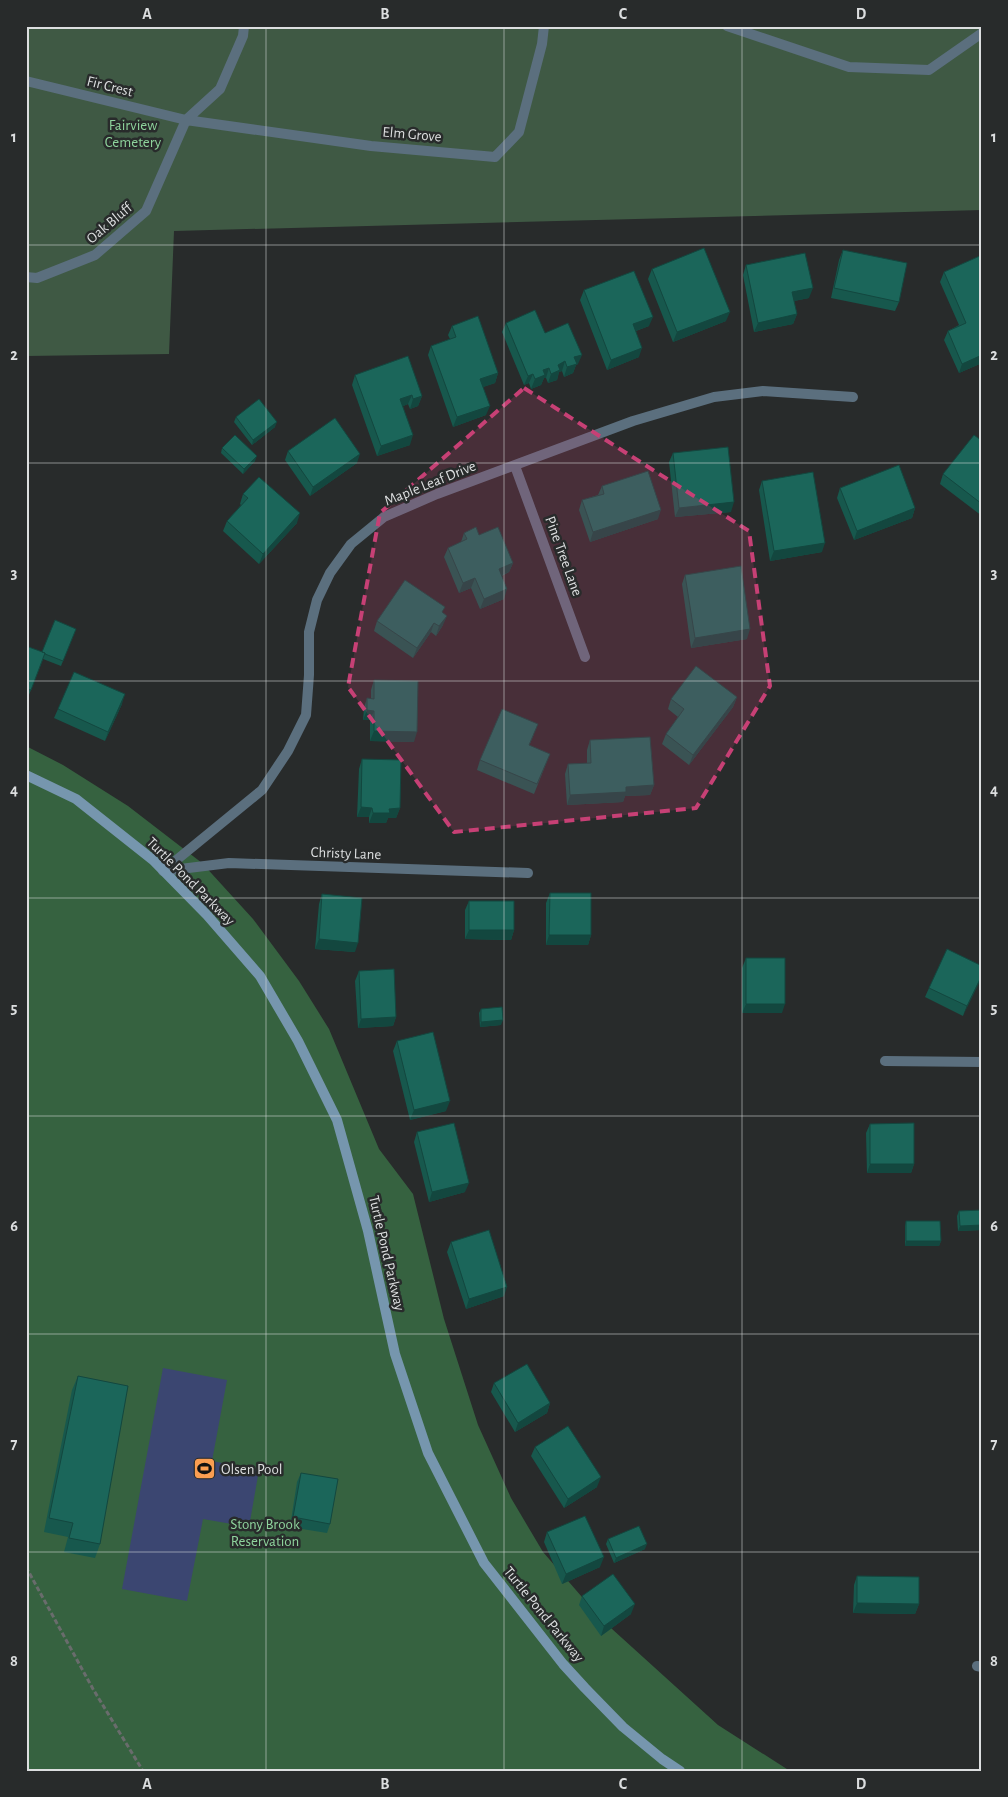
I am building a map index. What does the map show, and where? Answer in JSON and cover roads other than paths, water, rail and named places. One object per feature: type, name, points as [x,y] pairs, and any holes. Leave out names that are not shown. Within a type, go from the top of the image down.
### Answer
[{"type":"main road","name":"Turtle Pond Parkway","points":[[26,775],[76,799],[153,860],[207,915],[260,976],[298,1041],[337,1120],[368,1232],[395,1354],[428,1453],[484,1563],[579,1682],[623,1727],[680,1771]]},
{"type":"street","points":[[186,120],[220,89],[243,36],[244,26]]},
{"type":"street","name":"Elm Grove","points":[[186,120],[371,146],[495,157],[519,132],[542,44],[544,26]]},
{"type":"street","points":[[727,26],[849,67],[929,70],[982,33]]},
{"type":"street","name":"Fir Crest","points":[[26,81],[186,120]]},
{"type":"street","name":"Oak Bluff","points":[[26,278],[37,278],[95,255],[146,211],[186,120]]},
{"type":"street","name":"Maple Leaf Drive","points":[[163,871],[262,790],[288,752],[306,715],[309,676],[309,632],[316,600],[330,573],[350,544],[384,517],[437,494],[633,421],[714,397],[763,391],[853,397]]},
{"type":"street","name":"Pine Tree Lane","points":[[515,466],[585,657]]},
{"type":"street","name":"Christy Lane","points":[[163,871],[229,863],[528,872]]},
{"type":"street","points":[[885,1062],[982,1062]]},
{"type":"water","points":[[163,1368],[227,1380],[212,1461],[259,1470],[249,1527],[203,1519],[187,1601],[122,1589]]},
{"type":"place","name":"Olsen Pool","points":[[205,1469]]},
{"type":"park label","name":"Fairview Cemetery","points":[[133,134]]},
{"type":"park label","name":"Stony Brook Reservation","points":[[265,1532]]}]
